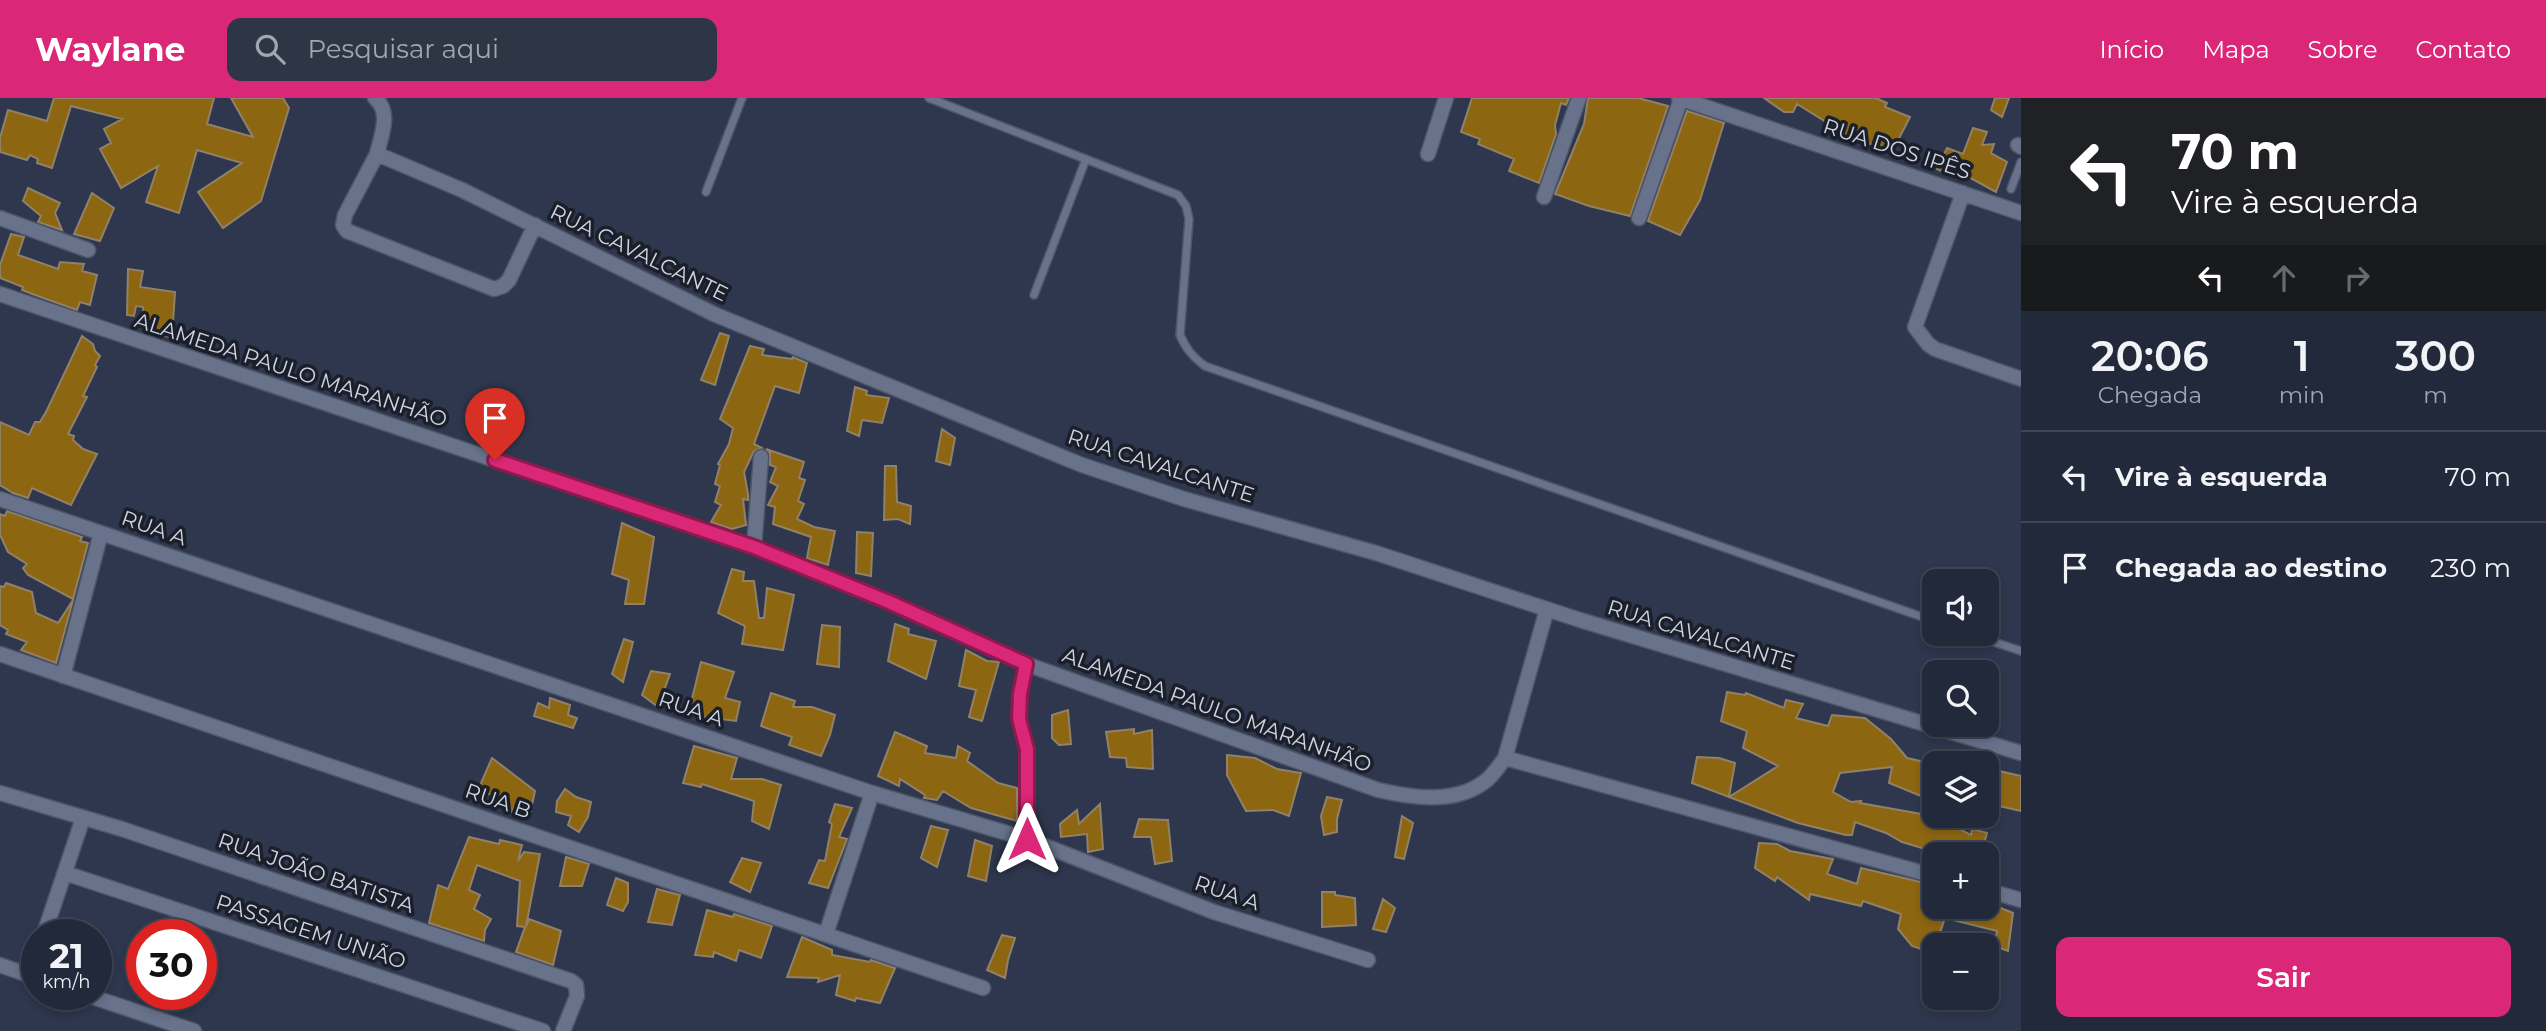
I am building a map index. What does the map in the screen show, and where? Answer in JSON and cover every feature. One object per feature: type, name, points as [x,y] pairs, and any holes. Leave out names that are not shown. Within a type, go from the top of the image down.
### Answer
[{"type":"street","points":[[375,98],[386,116],[377,154],[345,215],[343,225],[348,230],[494,289],[503,286],[509,279],[535,225]]},
{"type":"street","points":[[1428,154],[1446,98]]},
{"type":"street","points":[[1544,197],[1579,98]]},
{"type":"street","points":[[1639,218],[1680,98]]},
{"type":"street","name":"RUA DOS IPÊS","points":[[1680,98],[2021,213]]},
{"type":"street","name":"RUA CAVALCANTE","points":[[377,154],[462,190],[716,315],[1082,466],[1184,499],[1376,553],[1547,610],[2021,753]]},
{"type":"street","points":[[1963,193],[1915,327],[1935,349],[2021,379]]},
{"type":"street","points":[[0,218],[88,250]]},
{"type":"street","name":"ALAMEDA PAULO MARANHÃO","points":[[0,294],[754,547],[889,602],[1026,664],[1378,790],[1402,796],[1430,798],[1457,795],[1479,786],[1505,758],[1547,610]]},
{"type":"street","points":[[754,547],[761,457]]},
{"type":"street","name":"RUA A","points":[[0,499],[872,793],[1027,839],[1214,912],[1368,960]]},
{"type":"street","points":[[63,676],[101,533]]},
{"type":"street","name":"RUA B","points":[[0,654],[983,988]]},
{"type":"street","points":[[1026,664],[1020,694],[1019,719],[1027,749],[1027,839]]},
{"type":"street","points":[[1505,758],[1922,873]]},
{"type":"street","name":"RUA JOÃO BATISTA","points":[[0,793],[135,833],[570,981],[576,985],[577,996],[565,1028]]},
{"type":"street","points":[[826,934],[872,793]]},
{"type":"street","points":[[49,919],[83,818]]},
{"type":"street","name":"PASSAGEM UNIÃO","points":[[65,873],[544,1031]]},
{"type":"street","points":[[1999,894],[2021,900]]},
{"type":"street","points":[[0,965],[21,973]]},
{"type":"street","points":[[112,1003],[194,1031]]},
{"type":"lane","points":[[706,192],[743,98]]},
{"type":"lane","points":[[929,98],[1178,195],[1185,205],[1189,219],[1181,335],[1192,356],[1205,366],[1922,617]]},
{"type":"lane","points":[[1034,295],[1086,159]]},
{"type":"lane","points":[[2011,189],[2021,162]]},
{"type":"lane","points":[[1999,644],[2021,651]]},
{"type":"building","points":[[54,98],[214,98],[207,124],[253,137],[231,98],[283,98],[289,108],[261,201],[223,228],[198,192],[242,163],[197,150],[179,213],[146,202],[158,166],[121,188],[100,149],[111,143],[104,129],[122,119],[71,106],[52,168],[37,163],[38,159],[30,155],[27,160],[0,152],[0,138],[8,110],[47,121]]},
{"type":"building","points":[[1472,98],[1569,98],[1566,105],[1561,103],[1555,125],[1556,134],[1539,183],[1509,171],[1514,159],[1478,144],[1480,139],[1461,132]]},
{"type":"building","points":[[1588,98],[1638,98],[1668,106],[1630,216],[1555,194],[1584,124]]},
{"type":"building","points":[[1764,98],[1876,98],[1887,103],[1885,107],[1910,117],[1893,150],[1863,142],[1856,136],[1854,141],[1797,104],[1793,112],[1784,112]]},
{"type":"building","points":[[1995,98],[2009,98],[2002,117],[1991,110]]},
{"type":"building","points":[[1687,111],[1724,123],[1700,200],[1680,235],[1648,221]]},
{"type":"building","points":[[1973,128],[1987,132],[1982,145],[1994,144],[1991,153],[2007,162],[1996,192],[1967,176],[1952,176],[1937,169],[1947,148],[1963,154]]},
{"type":"building","points":[[28,188],[60,203],[55,213],[62,230],[38,222],[41,216],[23,201]]},
{"type":"building","points":[[92,193],[114,208],[100,241],[74,234]]},
{"type":"building","points":[[11,234],[24,237],[18,255],[58,269],[60,262],[84,264],[82,271],[97,275],[90,305],[80,302],[77,310],[22,290],[23,287],[0,278],[0,265]]},
{"type":"building","points":[[128,269],[143,271],[140,287],[175,292],[172,338],[144,328],[143,307],[136,306],[134,316],[127,315]]},
{"type":"building","points":[[720,333],[729,336],[715,385],[701,380]]},
{"type":"building","points":[[82,336],[93,344],[100,356],[83,396],[87,397],[68,434],[74,436],[73,440],[83,449],[97,454],[71,505],[32,488],[28,498],[13,493],[0,485],[0,422],[29,435],[35,422],[40,422],[47,410]]},
{"type":"building","points":[[750,346],[764,349],[762,355],[793,357],[807,363],[799,393],[775,386],[754,444],[762,448],[754,451],[744,472],[748,494],[748,500],[743,499],[746,525],[732,529],[711,522],[721,505],[715,502],[720,486],[715,484],[720,465],[718,464],[729,444],[733,428],[720,419]]},
{"type":"building","points":[[855,387],[867,391],[866,395],[889,398],[882,423],[862,420],[859,436],[847,431]]},
{"type":"building","points":[[942,429],[955,438],[950,465],[936,461]]},
{"type":"building","points":[[766,449],[804,462],[799,478],[805,480],[798,501],[804,504],[797,519],[814,527],[835,531],[828,565],[807,558],[811,537],[773,524],[775,507],[768,505],[778,486],[770,482],[776,467],[770,465],[770,453]]},
{"type":"building","points":[[885,466],[896,466],[897,502],[911,506],[910,524],[898,519],[884,520]]},
{"type":"building","points":[[7,511],[82,537],[80,541],[88,543],[73,599],[28,575],[23,568],[27,564],[8,552],[0,535],[0,514],[5,516]]},
{"type":"building","points":[[622,523],[654,537],[644,604],[625,604],[629,580],[612,574]]},
{"type":"building","points":[[857,532],[873,533],[871,576],[856,573]]},
{"type":"building","points":[[732,569],[744,572],[743,581],[754,581],[759,618],[764,618],[767,588],[794,595],[783,650],[742,644],[745,626],[718,613]]},
{"type":"building","points":[[6,583],[32,592],[36,613],[58,623],[73,600],[56,663],[21,650],[27,642],[6,634],[8,630],[0,625],[0,586],[4,587]]},
{"type":"building","points":[[895,624],[909,629],[908,634],[936,641],[926,679],[888,661]]},
{"type":"building","points":[[822,625],[840,627],[839,667],[817,664]]},
{"type":"building","points":[[624,639],[633,642],[623,682],[612,674]]},
{"type":"building","points":[[966,650],[987,661],[999,662],[982,721],[969,717],[976,690],[959,686]]},
{"type":"building","points":[[701,662],[734,672],[725,698],[740,702],[736,721],[688,715]]},
{"type":"building","points":[[651,671],[670,674],[658,707],[642,695]]},
{"type":"building","points":[[1727,692],[1746,693],[1784,708],[1786,700],[1803,704],[1796,718],[1828,726],[1832,715],[1865,718],[1891,739],[1907,758],[1922,761],[1922,797],[1889,783],[1892,767],[1840,773],[1833,792],[1851,802],[1861,801],[1860,803],[1922,814],[1922,828],[1957,828],[1971,835],[1972,829],[1987,833],[1984,842],[1922,842],[1922,848],[1855,822],[1852,835],[1846,835],[1798,823],[1729,797],[1778,766],[1743,748],[1747,731],[1721,721]]},
{"type":"building","points":[[771,693],[795,701],[793,707],[812,707],[835,715],[821,756],[789,745],[792,737],[761,726]]},
{"type":"building","points":[[550,698],[570,705],[568,715],[577,718],[573,728],[534,716],[538,703],[549,708]]},
{"type":"building","points":[[1068,710],[1071,744],[1059,745],[1052,738],[1052,715]]},
{"type":"building","points":[[1134,729],[1134,734],[1152,730],[1153,769],[1127,767],[1126,758],[1110,757],[1106,732]]},
{"type":"building","points":[[895,732],[927,746],[925,753],[956,758],[958,746],[970,753],[967,761],[998,783],[1017,788],[1017,821],[971,808],[943,791],[937,800],[924,798],[925,795],[900,779],[899,786],[878,776]]},
{"type":"building","points":[[694,746],[737,758],[731,779],[762,779],[781,785],[769,829],[752,821],[754,801],[702,784],[701,787],[683,783]]},
{"type":"building","points":[[1227,755],[1255,758],[1277,769],[1301,773],[1289,816],[1273,810],[1246,811],[1227,775]]},
{"type":"building","points":[[1697,757],[1719,758],[1735,763],[1729,797],[1692,783]]},
{"type":"building","points":[[492,758],[535,791],[530,814],[514,807],[512,812],[499,804],[501,796],[477,792]]},
{"type":"building","points":[[1999,771],[2021,776],[2021,811],[1999,806]]},
{"type":"building","points":[[565,789],[576,797],[591,802],[588,817],[579,832],[568,825],[571,816],[556,812],[557,801]]},
{"type":"building","points":[[1327,797],[1342,800],[1337,832],[1324,835],[1321,816]]},
{"type":"building","points":[[835,804],[852,808],[839,837],[847,839],[828,888],[809,883],[819,860],[825,861],[832,824],[829,822]]},
{"type":"building","points":[[1100,804],[1103,849],[1088,852],[1087,834],[1061,837],[1060,824],[1077,810],[1079,824]]},
{"type":"building","points":[[1402,816],[1413,823],[1404,859],[1395,857]]},
{"type":"building","points":[[1139,819],[1168,820],[1172,861],[1155,864],[1151,837],[1134,837]]},
{"type":"building","points":[[931,826],[948,830],[937,867],[921,858]]},
{"type":"building","points":[[469,837],[499,844],[500,840],[522,845],[518,861],[524,852],[540,854],[526,926],[529,919],[561,931],[553,965],[516,952],[525,927],[517,926],[520,881],[477,865],[469,890],[480,895],[474,909],[491,919],[485,930],[484,941],[429,923],[438,885],[448,889]]},
{"type":"building","points":[[975,840],[992,846],[986,881],[968,876]]},
{"type":"building","points":[[1759,843],[1777,844],[1790,851],[1833,859],[1827,874],[1857,884],[1861,868],[1922,882],[1922,919],[1945,919],[1940,933],[1922,933],[1922,949],[1912,946],[1898,929],[1901,914],[1863,901],[1861,906],[1810,894],[1809,900],[1777,877],[1775,881],[1755,868]]},
{"type":"building","points":[[566,857],[589,864],[582,886],[560,886]]},
{"type":"building","points":[[742,858],[761,863],[750,892],[730,882]]},
{"type":"building","points":[[616,878],[628,883],[628,902],[623,911],[607,905]]},
{"type":"building","points":[[657,889],[680,895],[672,925],[648,922]]},
{"type":"building","points":[[1322,892],[1335,892],[1335,895],[1355,898],[1356,925],[1322,927]]},
{"type":"building","points":[[1383,899],[1395,908],[1386,932],[1373,929]]},
{"type":"building","points":[[1999,907],[2013,913],[2008,951],[1999,948],[1997,931],[1949,919],[1999,919]]},
{"type":"building","points":[[707,910],[733,917],[734,914],[772,926],[761,958],[739,950],[736,961],[714,952],[713,957],[695,955]]},
{"type":"building","points":[[1002,935],[1015,938],[1005,978],[987,970]]},
{"type":"building","points":[[802,937],[832,950],[832,955],[870,962],[871,960],[895,968],[880,1003],[856,998],[855,1001],[836,995],[840,975],[818,982],[819,978],[787,977]]},
{"type":"route","points":[[495,460],[754,547],[889,602],[1026,664],[1020,694],[1019,719],[1027,749],[1027,839]]}]
